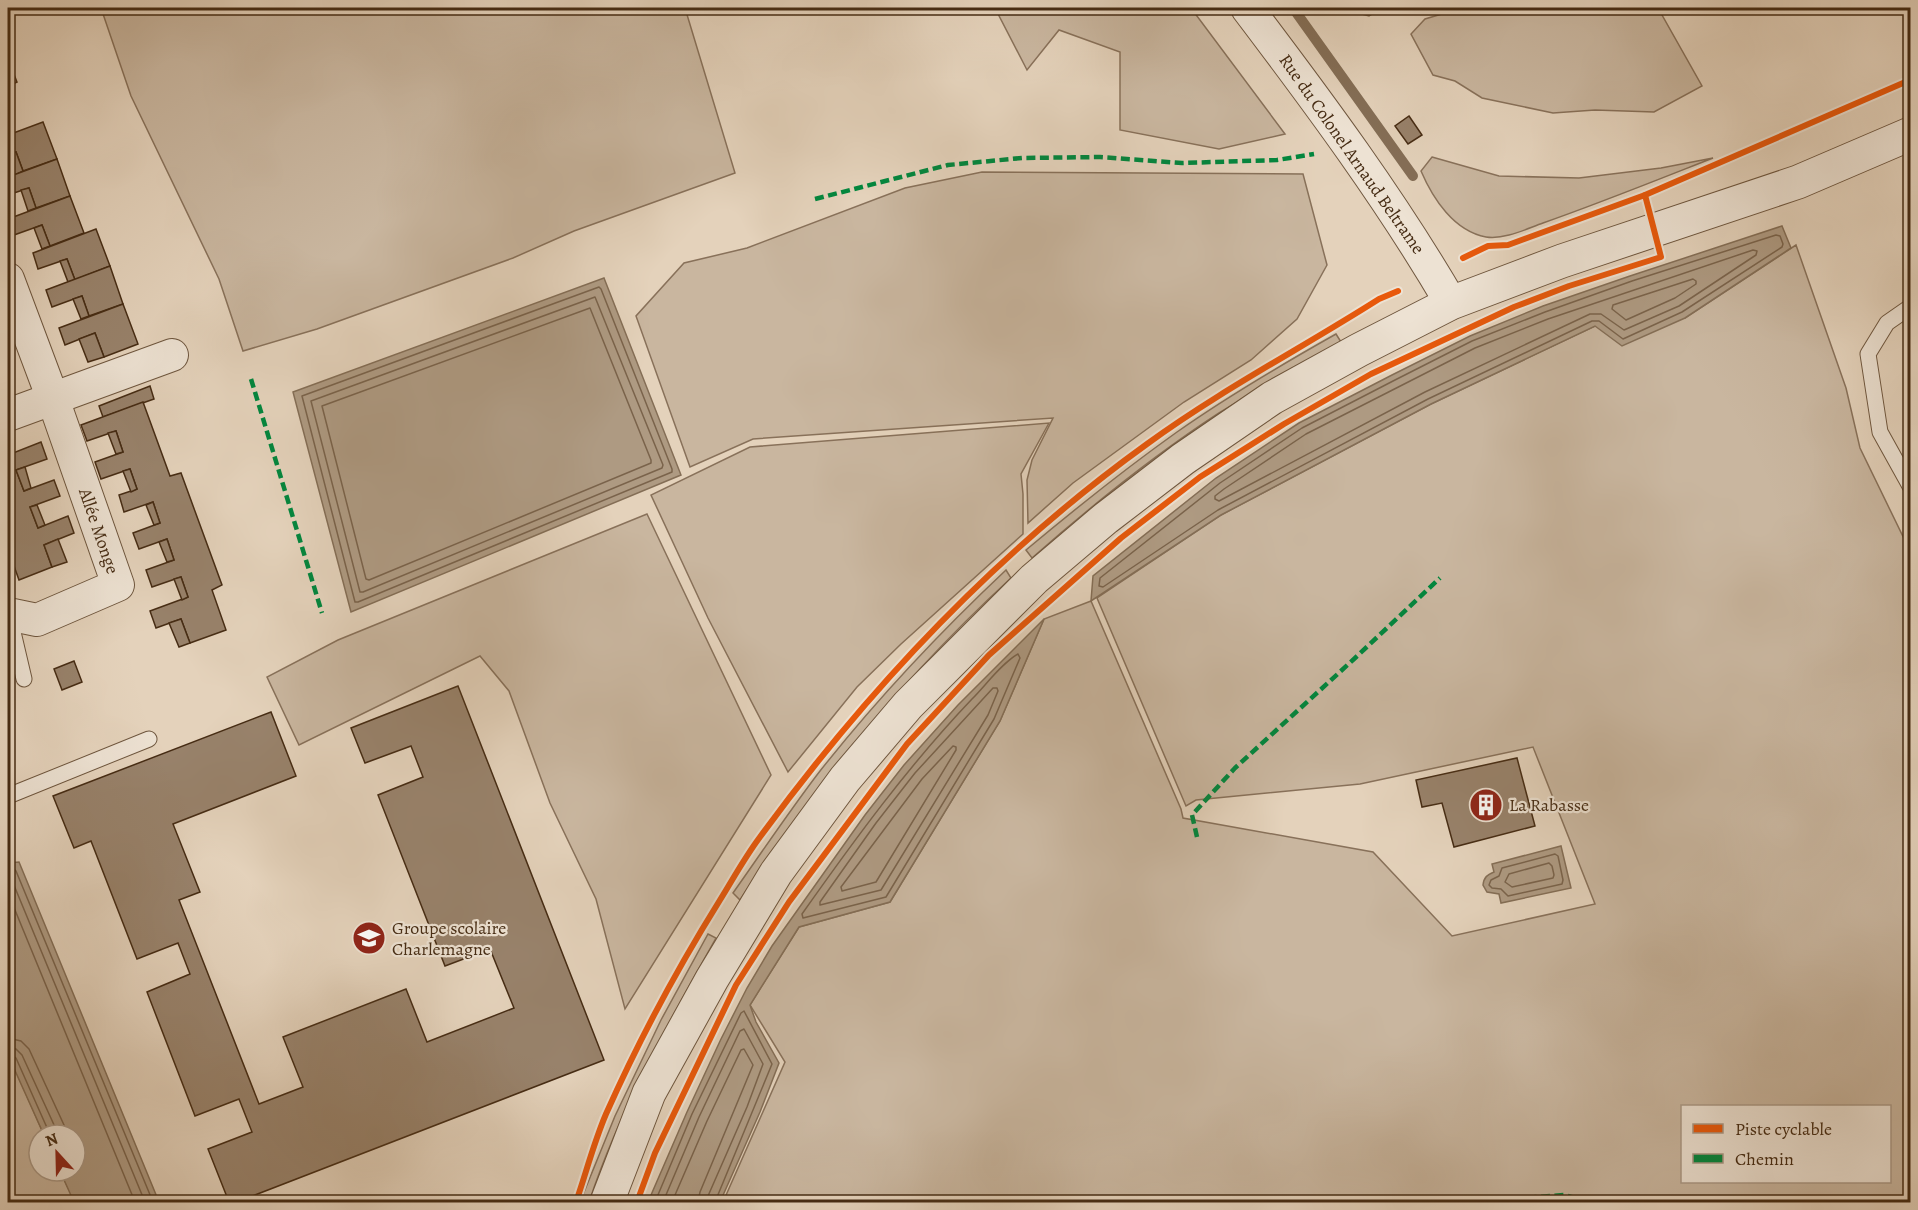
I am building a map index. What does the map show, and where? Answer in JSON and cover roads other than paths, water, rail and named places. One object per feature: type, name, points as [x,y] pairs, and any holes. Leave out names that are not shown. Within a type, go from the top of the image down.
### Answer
[{"type":"street","name":"Rue du Colonel Arnaud Beltrame","points":[[1247,8],[1306,85],[1424,257],[1451,303]]},
{"type":"street","points":[[607,1203],[650,1093],[712,979],[776,873],[845,779],[908,705],[1034,579],[1106,518],[1183,459],[1272,398],[1451,303],[1562,261],[1798,182],[1911,134]]},
{"type":"street","points":[[8,279],[53,399]]},
{"type":"street","points":[[8,415],[172,355]]},
{"type":"street","name":"Allée Monge","points":[[8,614],[37,620],[118,585],[53,399]]},
{"type":"lane","points":[[1911,308],[1887,323],[1868,354],[1880,432],[1911,486]]},
{"type":"lane","points":[[8,614],[24,679]]},
{"type":"lane","points":[[8,796],[149,739]]},
{"type":"water","points":[[1352,8],[1382,8],[1369,16],[1355,12]]},
{"type":"water","points":[[1782,226],[1791,248],[1685,318],[1622,346],[1595,326],[1431,404],[1221,515],[1091,601],[1093,576],[1216,478],[1299,423],[1470,336],[1543,306]]},
{"type":"water","points":[[604,278],[681,475],[351,612],[293,392]]},
{"type":"water","points":[[1044,619],[1000,721],[890,902],[799,927],[750,1005],[756,1022],[779,1063],[720,1202],[648,1202],[721,1039],[772,946],[865,815],[904,765],[958,705]]},
{"type":"water","points":[[1561,846],[1571,888],[1501,903],[1499,894],[1487,892],[1483,885],[1486,877],[1494,872],[1492,864]]},
{"type":"water","points":[[19,862],[159,1202],[74,1202],[65,1183],[87,1183],[87,1123],[39,1123],[8,1055],[8,863]]},
{"type":"waterway","points":[[1293,8],[1413,176]]},
{"type":"place","name":"La Rabasse","points":[[1486,805]]},
{"type":"place","name":"Groupe scolaire Charlemagne","points":[[369,938]]}]
